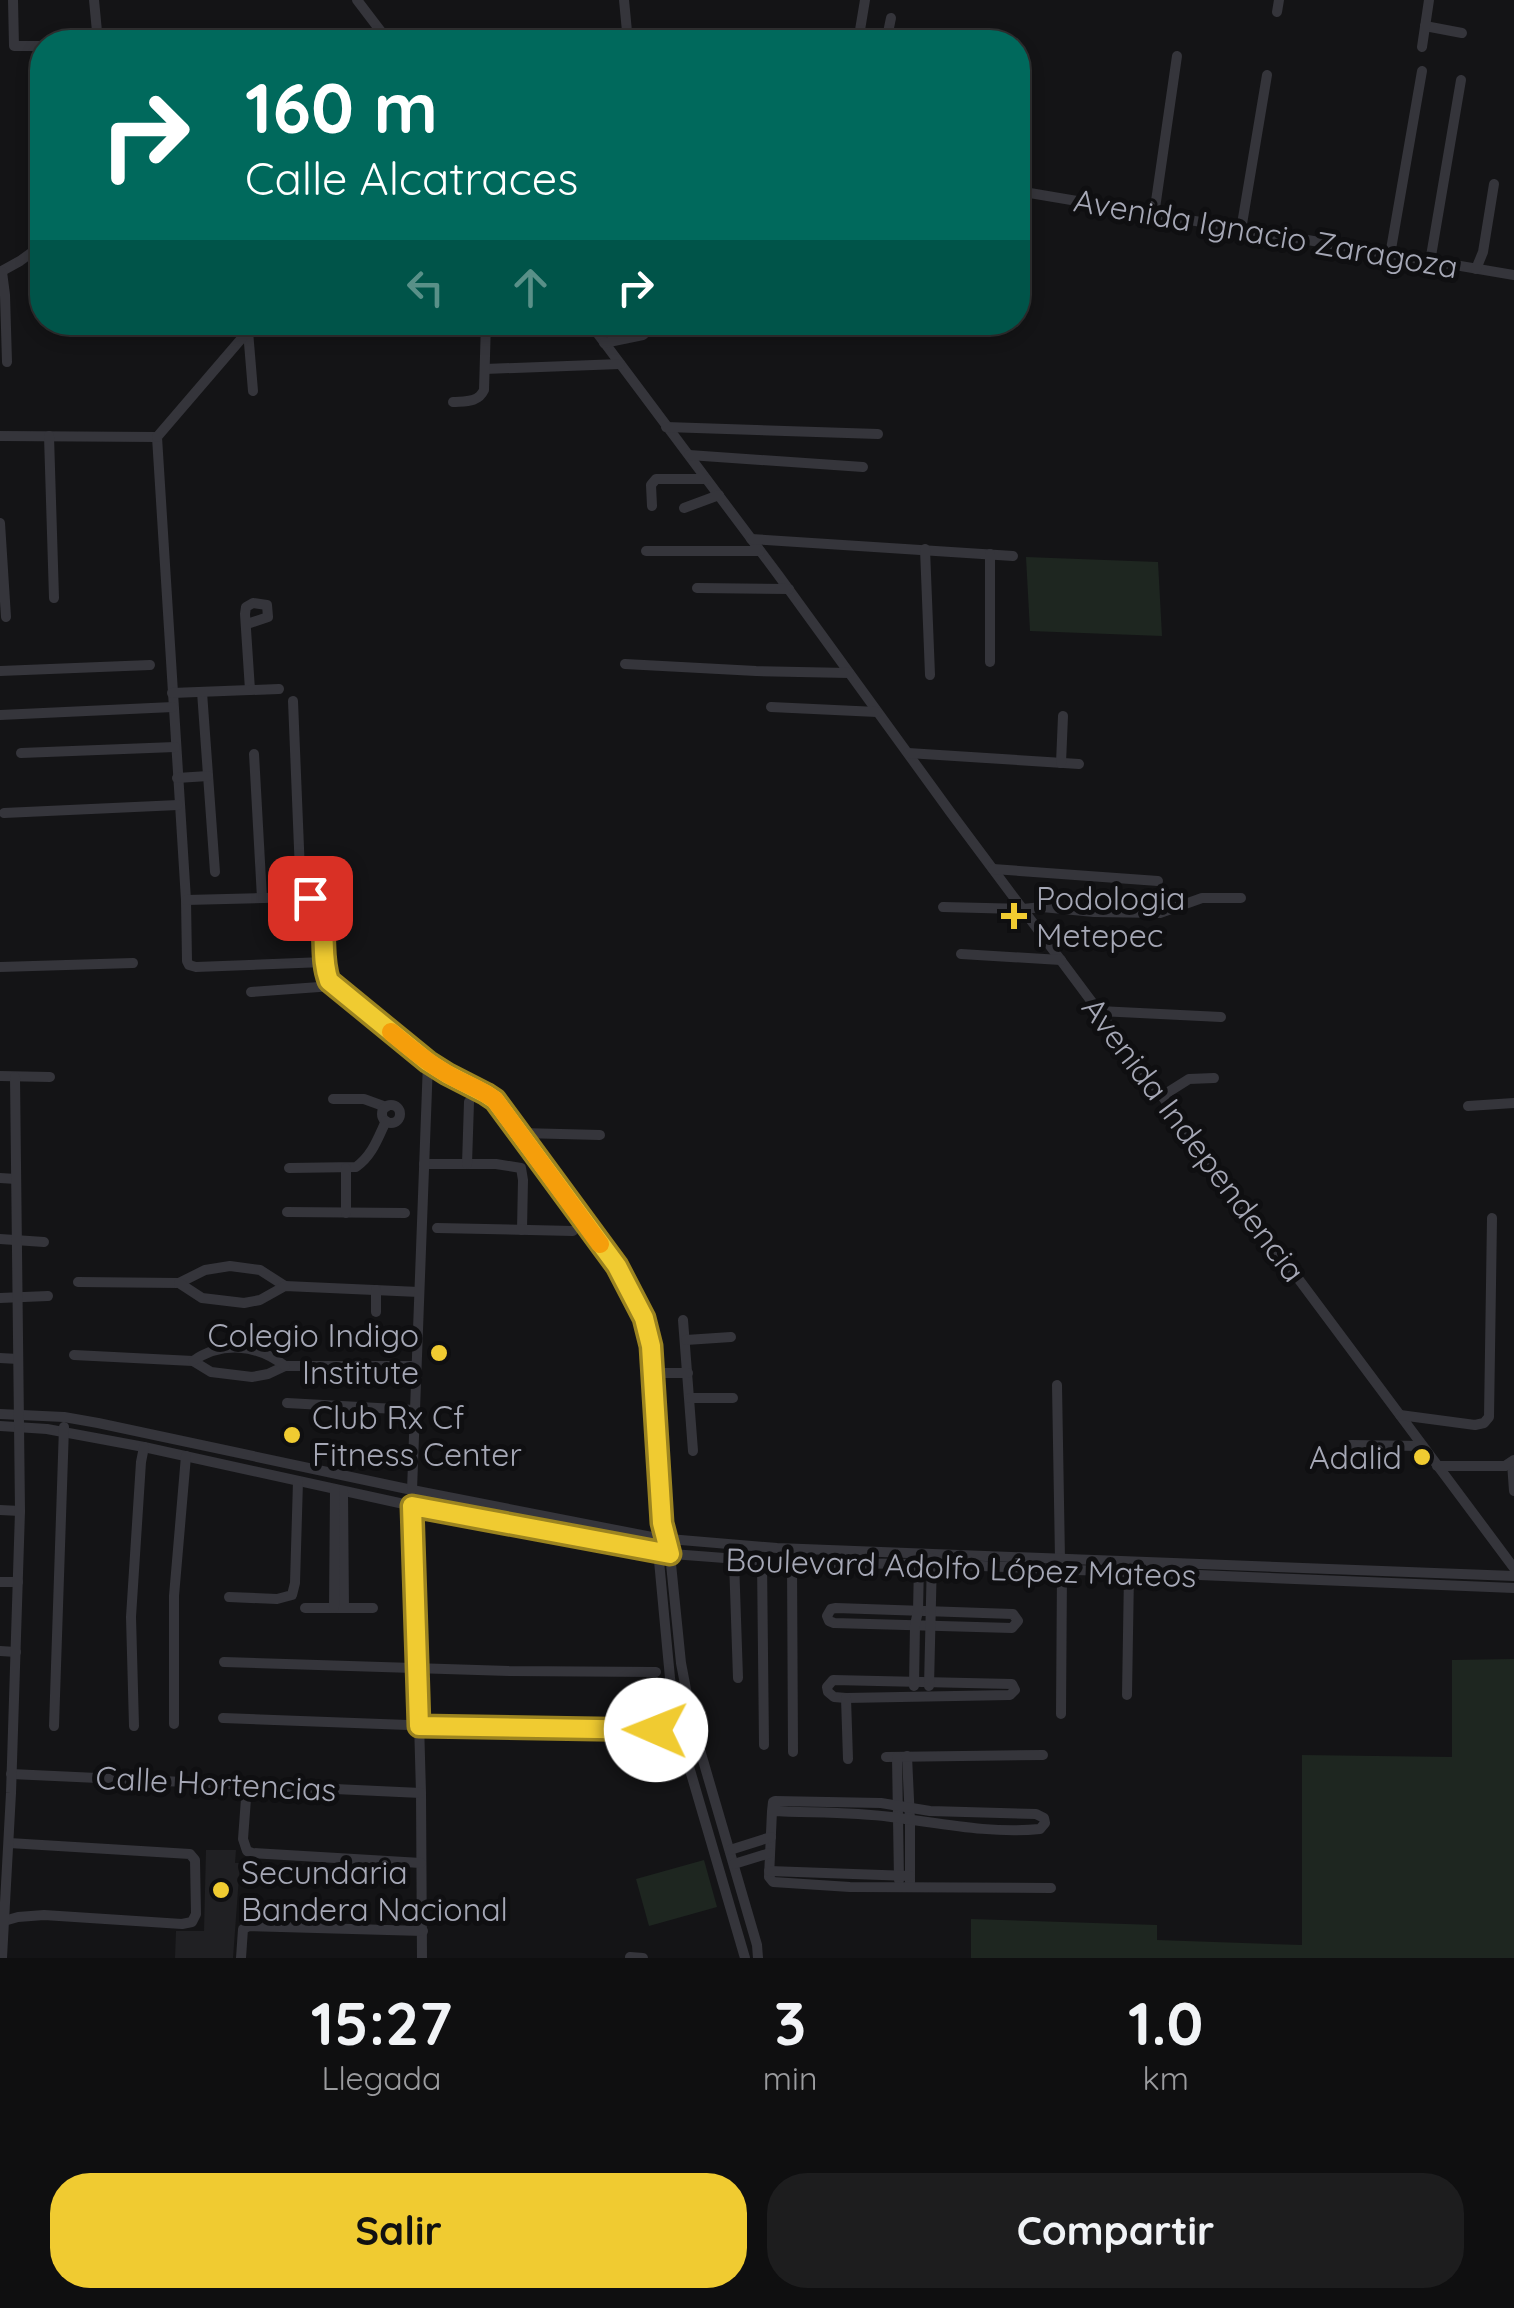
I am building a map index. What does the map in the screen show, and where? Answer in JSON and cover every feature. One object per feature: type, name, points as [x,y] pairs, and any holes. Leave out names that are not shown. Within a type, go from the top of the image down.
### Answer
[{"type":"street","points":[[13,0],[14,46],[30,46]]},
{"type":"street","points":[[94,0],[97,30]]},
{"type":"street","points":[[357,0],[380,30]]},
{"type":"street","points":[[624,0],[627,30]]},
{"type":"street","points":[[860,30],[865,0]]},
{"type":"street","points":[[1422,47],[1429,0]]},
{"type":"street","points":[[888,30],[891,18]]},
{"type":"street","points":[[1425,26],[1462,32]]},
{"type":"street","points":[[1154,215],[1177,56]]},
{"type":"street","points":[[1390,255],[1422,71]]},
{"type":"street","points":[[1240,230],[1266,76]]},
{"type":"street","points":[[1430,262],[1461,80]]},
{"type":"street","points":[[1476,268],[1489,223],[1494,184]]},
{"type":"street","name":"Avenida Ignacio Zaragoza","points":[[1030,192],[1514,275]]},
{"type":"street","points":[[8,362],[1,272],[30,253]]},
{"type":"street","points":[[243,335],[156,437],[186,900],[186,956],[189,965],[196,967],[324,962]]},
{"type":"street","points":[[250,335],[252,390]]},
{"type":"street","points":[[453,402],[472,401],[484,390],[486,335]]},
{"type":"street","name":"Avenida Independencia","points":[[598,335],[1514,1572]]},
{"type":"street","points":[[604,344],[643,335]]},
{"type":"street","points":[[485,369],[620,364]]},
{"type":"street","points":[[666,427],[878,434]]},
{"type":"street","points":[[0,436],[156,437]]},
{"type":"street","points":[[50,436],[54,598]]},
{"type":"street","points":[[689,455],[863,467]]},
{"type":"street","points":[[652,506],[651,486],[656,480],[706,479]]},
{"type":"street","points":[[684,508],[718,495]]},
{"type":"street","points":[[0,523],[6,617]]},
{"type":"street","points":[[751,539],[1014,556]]},
{"type":"street","points":[[925,549],[930,675]]},
{"type":"street","points":[[646,551],[760,551]]},
{"type":"street","points":[[990,554],[990,662]]},
{"type":"street","points":[[697,588],[788,589]]},
{"type":"street","points":[[247,624],[250,690]]},
{"type":"street","points":[[625,664],[849,673]]},
{"type":"street","points":[[0,672],[150,665]]},
{"type":"street","points":[[172,693],[279,689]]},
{"type":"street","points":[[202,692],[215,872]]},
{"type":"street","points":[[293,702],[301,897]]},
{"type":"street","points":[[0,715],[173,707]]},
{"type":"street","points":[[771,708],[878,712]]},
{"type":"street","points":[[1062,763],[1063,716]]},
{"type":"street","points":[[21,752],[175,747]]},
{"type":"street","points":[[908,753],[1079,764]]},
{"type":"street","points":[[254,754],[262,898]]},
{"type":"street","points":[[177,778],[208,776]]},
{"type":"street","points":[[4,813],[178,805]]},
{"type":"street","points":[[993,869],[1158,881]]},
{"type":"street","points":[[186,900],[301,897],[316,901],[321,912],[326,976],[334,986],[428,1062],[495,1100],[617,1266],[630,1290],[644,1318],[651,1346],[662,1539],[692,1726],[758,1958]]},
{"type":"street","points":[[943,906],[1042,906],[1160,913],[1202,898],[1242,898]]},
{"type":"street","points":[[961,954],[1061,960]]},
{"type":"street","points":[[0,967],[133,963]]},
{"type":"street","points":[[251,992],[334,986]]},
{"type":"street","points":[[1099,1011],[1221,1017]]},
{"type":"street","points":[[412,1490],[428,1062]]},
{"type":"street","points":[[0,1076],[50,1077]]},
{"type":"street","points":[[2,1958],[20,1511],[15,1076]]},
{"type":"street","points":[[1162,1096],[1189,1079],[1214,1078]]},
{"type":"street","points":[[333,1099],[395,1106],[400,1114]]},
{"type":"street","points":[[467,1164],[469,1102]]},
{"type":"street","points":[[1468,1106],[1514,1103]]},
{"type":"street","points":[[386,1106],[382,1114],[386,1121]]},
{"type":"street","points":[[400,1114],[425,1114]]},
{"type":"street","points":[[386,1121],[396,1121],[400,1114]]},
{"type":"street","points":[[0,1118],[16,1119]]},
{"type":"street","points":[[289,1168],[346,1168],[362,1162],[386,1121]]},
{"type":"street","points":[[521,1133],[600,1134]]},
{"type":"street","points":[[424,1164],[521,1168],[522,1230]]},
{"type":"street","points":[[346,1168],[346,1213]]},
{"type":"street","points":[[0,1178],[16,1179]]},
{"type":"street","points":[[287,1212],[405,1213]]},
{"type":"street","points":[[1400,1415],[1475,1424],[1484,1423],[1489,1417],[1492,1218]]},
{"type":"street","points":[[437,1228],[573,1232]]},
{"type":"street","points":[[0,1239],[44,1242]]},
{"type":"street","points":[[78,1282],[179,1283],[205,1270],[230,1266],[260,1270],[285,1286],[419,1292]]},
{"type":"street","points":[[179,1283],[202,1298],[244,1303],[260,1300],[285,1286]]},
{"type":"street","points":[[376,1290],[376,1312]]},
{"type":"street","points":[[0,1298],[48,1296]]},
{"type":"street","points":[[684,1320],[693,1451]]},
{"type":"street","points":[[686,1340],[731,1337]]},
{"type":"street","points":[[192,1361],[204,1353],[234,1348],[270,1354],[285,1366]]},
{"type":"street","points":[[74,1355],[192,1361],[211,1372],[252,1377],[285,1366],[416,1366]]},
{"type":"street","points":[[0,1358],[18,1359]]},
{"type":"street","points":[[654,1373],[688,1373]]},
{"type":"street","points":[[1057,1385],[1061,1714]]},
{"type":"street","points":[[690,1398],[733,1398]]},
{"type":"street","points":[[287,1403],[414,1410]]},
{"type":"street","name":"Boulevard Adolfo López Mateos","points":[[0,1414],[64,1432],[412,1506],[664,1554],[792,1563],[928,1560]]},
{"type":"street","points":[[54,1726],[64,1417]]},
{"type":"street","name":"Boulevard Adolfo López Mateos","points":[[0,1426],[20,1420],[64,1417],[662,1539],[732,1546],[928,1560],[1514,1572]]},
{"type":"street","points":[[1351,1445],[1422,1446]]},
{"type":"street","points":[[134,1726],[132,1616],[144,1447]]},
{"type":"street","points":[[174,1724],[174,1596],[186,1456]]},
{"type":"street","points":[[1437,1466],[1505,1466],[1513,1461]]},
{"type":"street","points":[[1513,1461],[1514,1491]]},
{"type":"street","points":[[229,1598],[276,1600],[292,1595],[298,1481]]},
{"type":"street","points":[[339,1490],[339,1608]]},
{"type":"street","points":[[412,1506],[422,1958]]},
{"type":"street","points":[[0,1510],[20,1511]]},
{"type":"street","points":[[664,1554],[670,1678],[678,1730],[745,1958]]},
{"type":"street","points":[[734,1560],[738,1678]]},
{"type":"street","points":[[928,1560],[924,1611],[930,1626],[929,1697]]},
{"type":"street","points":[[762,1562],[764,1746]]},
{"type":"street","points":[[792,1563],[793,1752]]},
{"type":"street","name":"Boulevard Adolfo López Mateos","points":[[1061,1564],[1130,1573],[1514,1588]]},
{"type":"street","points":[[1127,1696],[1130,1573]]},
{"type":"street","points":[[0,1582],[18,1582]]},
{"type":"street","points":[[305,1608],[373,1608]]},
{"type":"street","points":[[833,1608],[924,1611],[1013,1614],[1018,1620],[1012,1628],[834,1623],[827,1616],[833,1608]]},
{"type":"street","points":[[914,1697],[914,1625],[924,1611]]},
{"type":"street","points":[[0,1651],[16,1652]]},
{"type":"street","points":[[224,1662],[656,1672]]},
{"type":"street","points":[[830,1682],[929,1683],[1012,1684],[1015,1690],[1010,1695],[846,1698],[830,1695],[827,1687],[830,1682]]},
{"type":"street","points":[[846,1698],[848,1759]]},
{"type":"street","points":[[223,1718],[656,1730]]},
{"type":"street","points":[[0,1722],[13,1723]]},
{"type":"street","points":[[678,1730],[692,1726]]},
{"type":"street","points":[[904,1882],[905,1820],[897,1756],[1043,1755]]},
{"type":"street","name":"Calle Hortencias","points":[[12,1774],[420,1792]]},
{"type":"street","points":[[246,1785],[243,1838],[247,1851],[421,1864]]},
{"type":"street","points":[[882,1803],[982,1814],[1036,1814],[1045,1823],[1035,1830],[982,1828],[773,1807],[882,1803]]},
{"type":"street","points":[[773,1807],[770,1876],[1051,1888]]},
{"type":"street","points":[[982,1814],[982,1828]]},
{"type":"street","points":[[730,1850],[771,1837]]},
{"type":"street","points":[[4,1921],[44,1915],[182,1924],[192,1922],[196,1914],[196,1860],[190,1854],[9,1843]]},
{"type":"street","points":[[734,1864],[770,1853]]},
{"type":"street","points":[[241,1958],[243,1930],[253,1925],[423,1931]]},
{"type":"shaded area","points":[[1026,557],[1158,562],[1162,636],[1030,631]]},
{"type":"shaded area","points":[[1514,1659],[1514,1958],[971,1958],[971,1919],[1157,1925],[1157,1940],[1302,1945],[1302,1755],[1452,1757],[1452,1660]]},
{"type":"shaded area","name":"Secundaria Bandera Nacional","points":[[206,1850],[236,1850],[235,1863],[240,1863],[233,1958],[175,1958],[176,1931],[204,1931]]},
{"type":"shaded area","points":[[704,1860],[717,1907],[649,1926],[636,1879]]},
{"type":"slow traffic","points":[[391,1032],[428,1062],[495,1100],[600,1244]]},
{"type":"place","name":"Podologia Metepec","points":[[1014,916]]},
{"type":"place","name":"Colegio Indigo Institute","points":[[439,1353]]},
{"type":"place","name":"Club Rx Cf Fitness Center","points":[[292,1435]]},
{"type":"place","name":"Adalid","points":[[1422,1457]]},
{"type":"place","name":"Secundaria Bandera Nacional","points":[[221,1890]]},
{"type":"route","points":[[310,898],[321,912],[329,981],[428,1062],[495,1100],[617,1266],[644,1318],[651,1346],[662,1523],[670,1554],[412,1506],[419,1726],[656,1730]]}]
